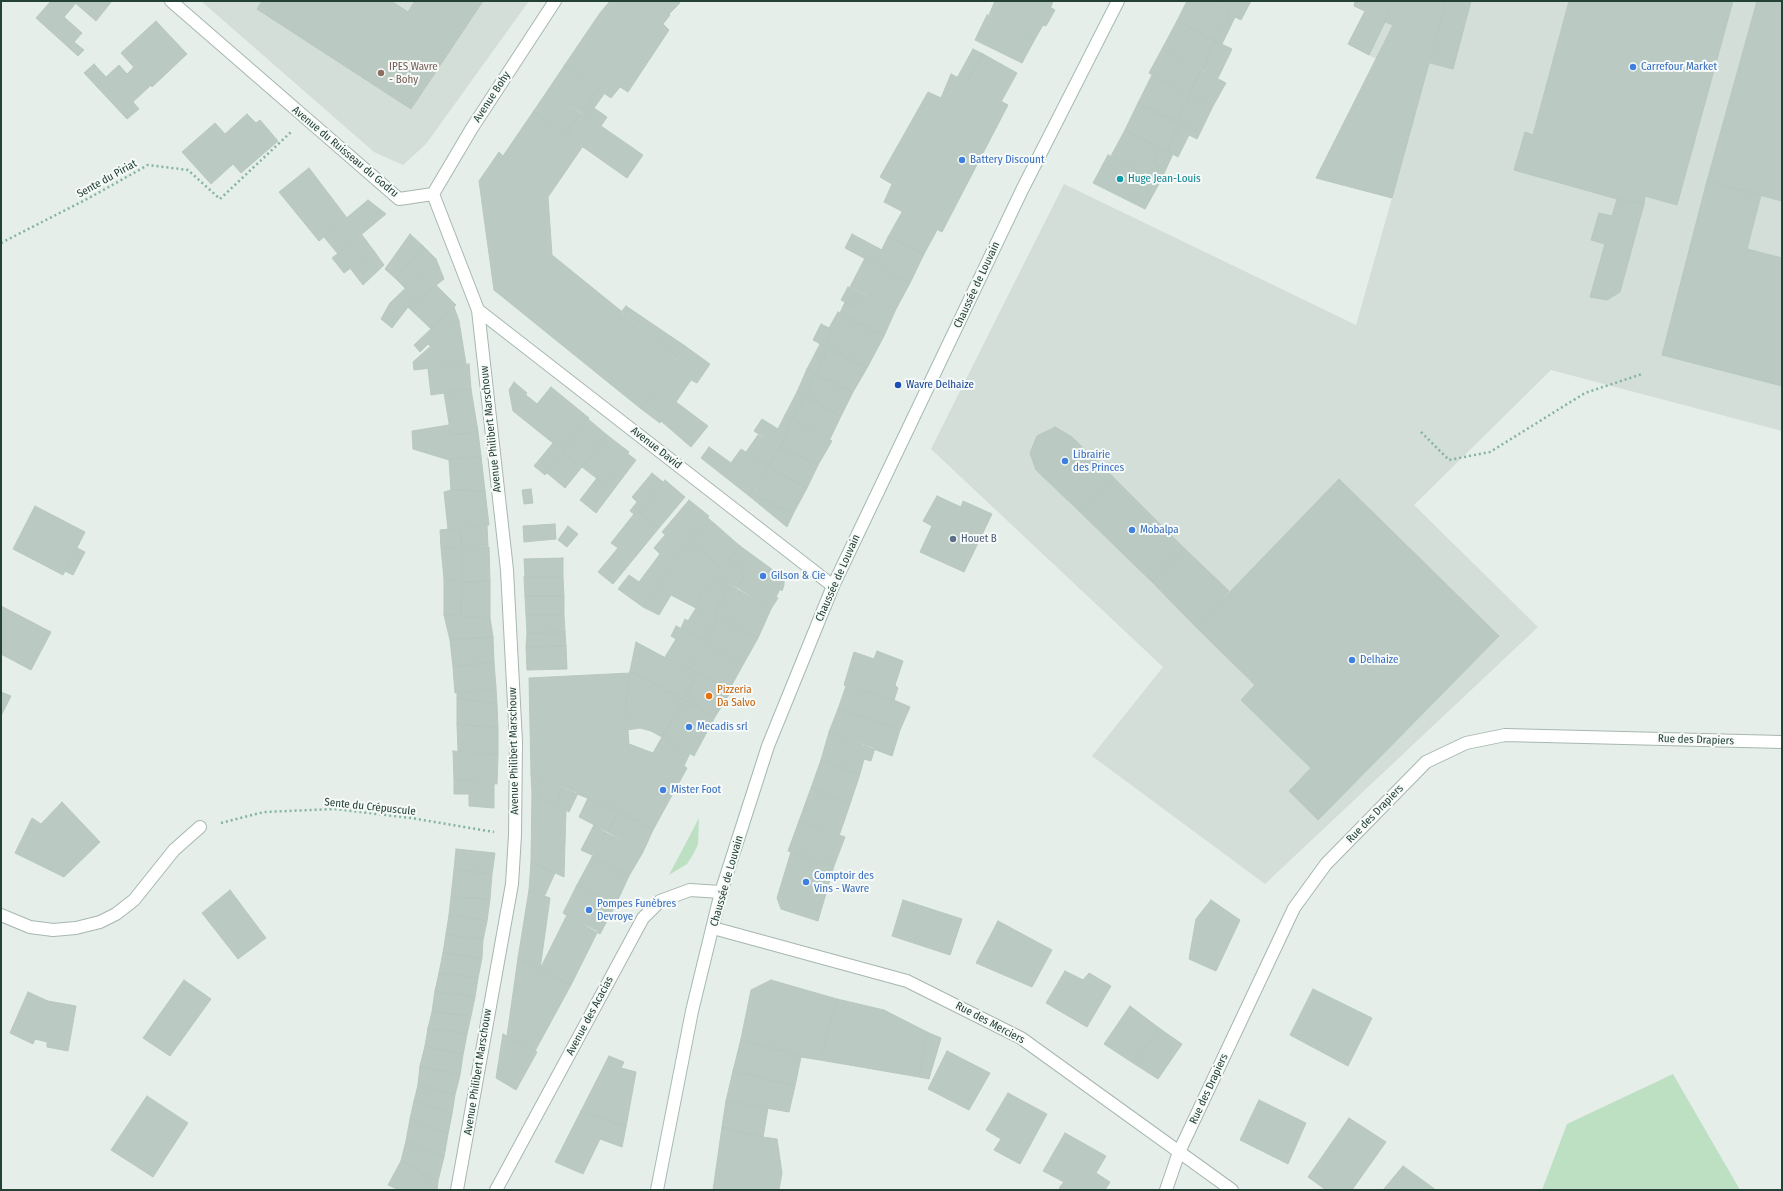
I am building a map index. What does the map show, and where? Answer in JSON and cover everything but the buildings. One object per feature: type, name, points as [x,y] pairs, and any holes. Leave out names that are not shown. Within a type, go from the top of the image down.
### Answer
[{"type":"street","name":"Avenue du Ruisseau du Godru","points":[[171,1],[399,199],[433,194]]},
{"type":"street","name":"Avenue Bohy","points":[[433,194],[472,128],[555,1]]},
{"type":"street","name":"Chaussée de Louvain","points":[[657,1190],[692,1011],[721,892],[768,746],[833,586],[1022,190],[1118,1]]},
{"type":"street","points":[[433,194],[478,310]]},
{"type":"street","name":"Avenue David","points":[[478,310],[833,586]]},
{"type":"street","name":"Avenue Philibert Marschouw","points":[[457,1190],[512,884],[515,835],[516,742],[507,570],[478,310]]},
{"type":"street","name":"Rue des Drapiers","points":[[1166,1190],[1179,1152],[1294,908],[1326,864],[1426,762],[1466,743],[1505,735],[1782,742]]},
{"type":"street","points":[[1,915],[30,928],[53,930],[76,928],[100,922],[116,914],[134,900],[174,850],[200,827]]},
{"type":"street","name":"Avenue des Acacias","points":[[496,1190],[643,918],[660,900],[690,890],[721,892]]},
{"type":"street","name":"Rue des Merciers","points":[[713,928],[907,981],[1021,1038],[1232,1190]]},
{"type":"path","name":"Sente du Piriat","points":[[1,243],[89,198],[148,165],[188,170],[220,199],[306,118]]},
{"type":"path","points":[[1421,432],[1450,460],[1490,452],[1585,393],[1642,374]]},
{"type":"path","name":"Sente du Crépuscule","points":[[200,827],[230,822],[264,812],[335,809],[411,818],[515,835]]},
{"type":"shaded area","name":"IPES Wavre - Bohy","points":[[201,1],[529,1],[426,144],[403,165],[374,152]]},
{"type":"shaded area","points":[[1355,1],[1782,1],[1782,431],[1551,370],[1414,505],[1538,627],[1265,884],[1092,756],[1163,667],[931,449],[1064,184],[1356,325],[1392,198],[1316,178],[1376,59],[1348,44],[1365,11],[1354,6]]},
{"type":"green space","points":[[699,818],[698,844],[694,853],[687,864],[669,875]]},
{"type":"green space","points":[[1673,1074],[1740,1190],[1542,1190],[1567,1124]]},
{"type":"place","name":"Carrefour Market","points":[[1633,67]]},
{"type":"place","name":"IPES Wavre - Bohy","points":[[381,73]]},
{"type":"place","name":"Battery Discount","points":[[962,160]]},
{"type":"place","name":"Huge Jean-Louis","points":[[1120,179]]},
{"type":"place","name":"Wavre Delhaize","points":[[898,385]]},
{"type":"place","name":"Librairie des Princes","points":[[1065,461]]},
{"type":"place","name":"Mobalpa","points":[[1132,530]]},
{"type":"place","name":"Houet B","points":[[953,539]]},
{"type":"place","name":"Gilson & Cie","points":[[763,576]]},
{"type":"place","name":"Delhaize","points":[[1352,660]]},
{"type":"place","name":"Pizzeria Da Salvo","points":[[709,696]]},
{"type":"place","name":"Mecadis srl","points":[[689,727]]},
{"type":"place","name":"Mister Foot","points":[[663,790]]},
{"type":"place","name":"Comptoir des Vins - Wavre","points":[[806,882]]},
{"type":"place","name":"Pompes Funèbres Devroye","points":[[589,910]]}]
